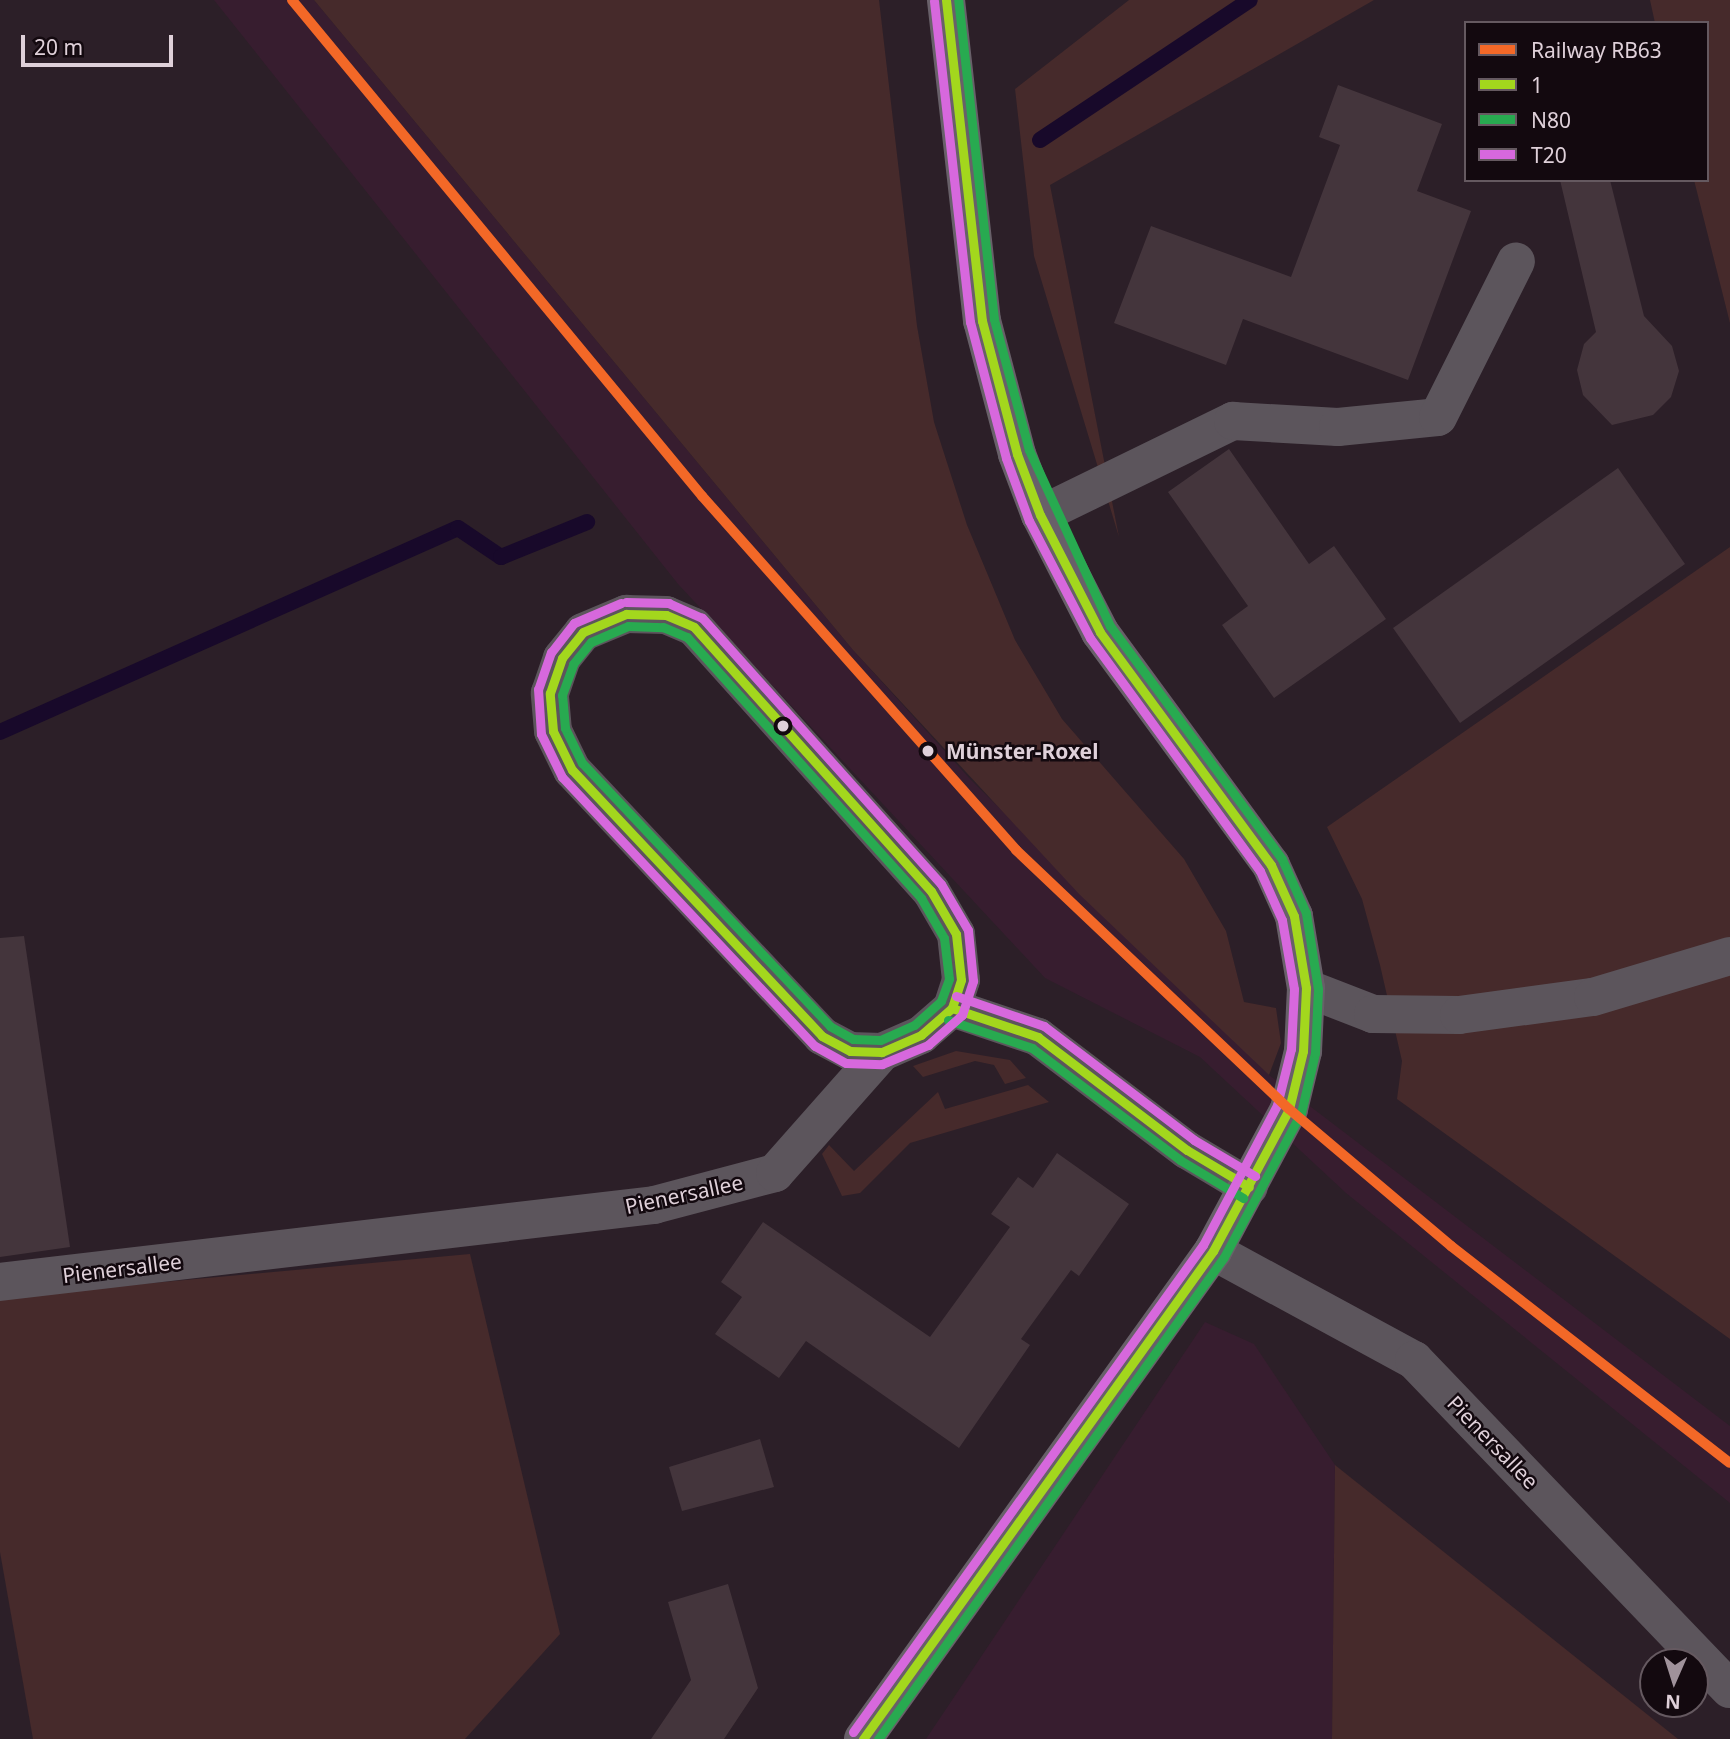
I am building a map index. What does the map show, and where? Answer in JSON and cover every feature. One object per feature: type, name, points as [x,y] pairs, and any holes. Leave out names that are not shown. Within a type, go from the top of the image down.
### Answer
[{"type":"main road","points":[[863,1739],[1213,1251],[1250,1187],[1289,1109],[1303,1051],[1306,988],[1294,916],[1270,866],[1100,632],[1040,515],[982,321],[946,0]]},
{"type":"lane","points":[[1040,515],[1234,421],[1338,427],[1438,417],[1516,261]]},
{"type":"lane","points":[[882,1052],[850,1051],[822,1036],[572,770],[553,731],[550,693],[562,658],[583,632],[626,614],[666,615],[694,627],[931,891],[956,934],[961,980],[953,1008],[1038,1037],[1187,1150],[1250,1187]]},
{"type":"lane","points":[[1306,988],[1373,1014],[1460,1016],[1593,997],[1730,956]]},
{"type":"lane","name":"Pienersallee","points":[[0,1283],[653,1205],[775,1173],[882,1052],[921,1035],[953,1008]]},
{"type":"lane","name":"Pienersallee","points":[[1213,1251],[1414,1360],[1730,1689]]},
{"type":"shaded area","points":[[214,0],[314,0],[853,650],[971,780],[1269,1075],[1730,1426],[1730,1503],[1346,1193],[1200,1057],[1045,978],[678,584]]},
{"type":"shaded area","points":[[314,0],[879,0],[917,326],[934,422],[967,525],[1015,640],[1062,719],[1184,859],[1226,931],[1244,1002],[1276,1008],[1281,1043],[1269,1075],[1079,894],[853,650]]},
{"type":"shaded area","points":[[1129,0],[1374,0],[1050,185],[1119,537],[1034,256],[1015,89]]},
{"type":"shaded area","points":[[1650,0],[1730,0],[1730,323],[1695,182],[1709,182],[1709,21],[1655,21]]},
{"type":"shaded area","points":[[1730,547],[1730,1339],[1397,1099],[1402,1061],[1380,965],[1362,899],[1327,827]]},
{"type":"shaded area","points":[[956,1051],[1010,1060],[1026,1078],[1005,1084],[994,1065],[975,1061],[923,1077],[913,1066]]},
{"type":"shaded area","points":[[1028,1085],[1049,1102],[910,1143],[860,1193],[842,1196],[822,1154],[829,1145],[854,1171],[938,1092],[945,1109]]},
{"type":"shaded area","points":[[470,1254],[560,1634],[465,1739],[33,1739],[0,1552],[0,1297]]},
{"type":"shaded area","points":[[1205,1322],[1254,1344],[1335,1465],[1332,1739],[926,1739]]},
{"type":"shaded area","points":[[1335,1465],[1639,1708],[1639,1718],[1652,1718],[1678,1739],[1332,1739]]},
{"type":"building","points":[[1338,85],[1442,124],[1417,191],[1471,211],[1408,380],[1243,319],[1226,365],[1114,323],[1151,226],[1291,277],[1340,145],[1319,137]]},
{"type":"building","points":[[1560,182],[1610,182],[1644,316],[1672,346],[1679,371],[1671,397],[1653,415],[1612,425],[1583,395],[1577,370],[1584,344],[1596,332]]},
{"type":"building","points":[[1229,449],[1309,564],[1334,546],[1386,619],[1274,698],[1222,625],[1248,606],[1168,492]]},
{"type":"building","points":[[1618,468],[1685,564],[1460,723],[1393,628]]},
{"type":"building","points":[[24,936],[70,1247],[0,1257],[0,938]]},
{"type":"building","points":[[1057,1153],[1129,1204],[1079,1276],[1071,1270],[1021,1339],[1030,1345],[959,1448],[806,1341],[779,1378],[715,1334],[742,1297],[721,1282],[763,1222],[930,1337],[1010,1227],[991,1214],[1018,1177],[1033,1188]]},
{"type":"building","points":[[760,1439],[774,1487],[682,1511],[669,1467]]},
{"type":"building","points":[[728,1584],[758,1688],[724,1739],[651,1739],[691,1680],[668,1602]]},
{"type":"waterway","points":[[1040,140],[1250,0]]},
{"type":"waterway","points":[[0,732],[458,528],[501,557],[587,522]]},
{"type":"rail line","name":"RB63","points":[[292,0],[702,496],[1016,850],[1289,1109],[1451,1246],[1730,1463]]},
{"type":"transit line","name":"1","points":[[863,1739],[1213,1251],[1289,1109],[1303,1051],[1306,988],[1294,916],[1271,865],[1100,632],[1040,515],[1017,454],[982,321],[946,0]]},
{"type":"transit line","name":"N80","points":[[878,1739],[1224,1257],[1301,1113],[1315,1053],[1318,989],[1306,913],[1282,859],[1110,626],[1029,450],[994,319],[958,0]]},
{"type":"transit line","name":"T20","points":[[853,1732],[1203,1245],[1277,1105],[1291,1049],[1294,989],[1282,920],[1260,871],[1090,638],[1029,521],[1006,458],[970,322],[934,1]]},
{"type":"transit line","name":"T20","points":[[621,603],[574,623],[551,652],[538,689],[541,734],[562,777],[815,1046],[846,1063],[882,1064],[928,1045],[962,1015],[973,981],[968,930],[941,884],[702,618],[669,603],[626,602]]},
{"type":"transit line","name":"1","points":[[626,614],[666,615],[694,627],[931,891],[956,934],[961,980],[952,1008],[921,1035],[882,1052],[850,1051],[822,1036],[572,770],[553,731],[550,693],[562,658],[583,632],[626,614]]},
{"type":"transit line","name":"N80","points":[[628,626],[663,627],[687,637],[921,898],[944,938],[949,979],[941,1001],[914,1025],[880,1040],[853,1039],[830,1026],[582,763],[565,728],[562,695],[573,664],[591,642],[628,626]]},
{"type":"transit line","name":"T20","points":[[956,996],[1044,1026],[1194,1140],[1255,1176]]},
{"type":"transit line","name":"1","points":[[952,1008],[1038,1037],[1187,1150],[1249,1187]]},
{"type":"transit line","name":"N80","points":[[948,1020],[1032,1048],[1180,1160],[1243,1198]]},
{"type":"place","name":"Münster-Roxel","points":[[928,751]]}]
